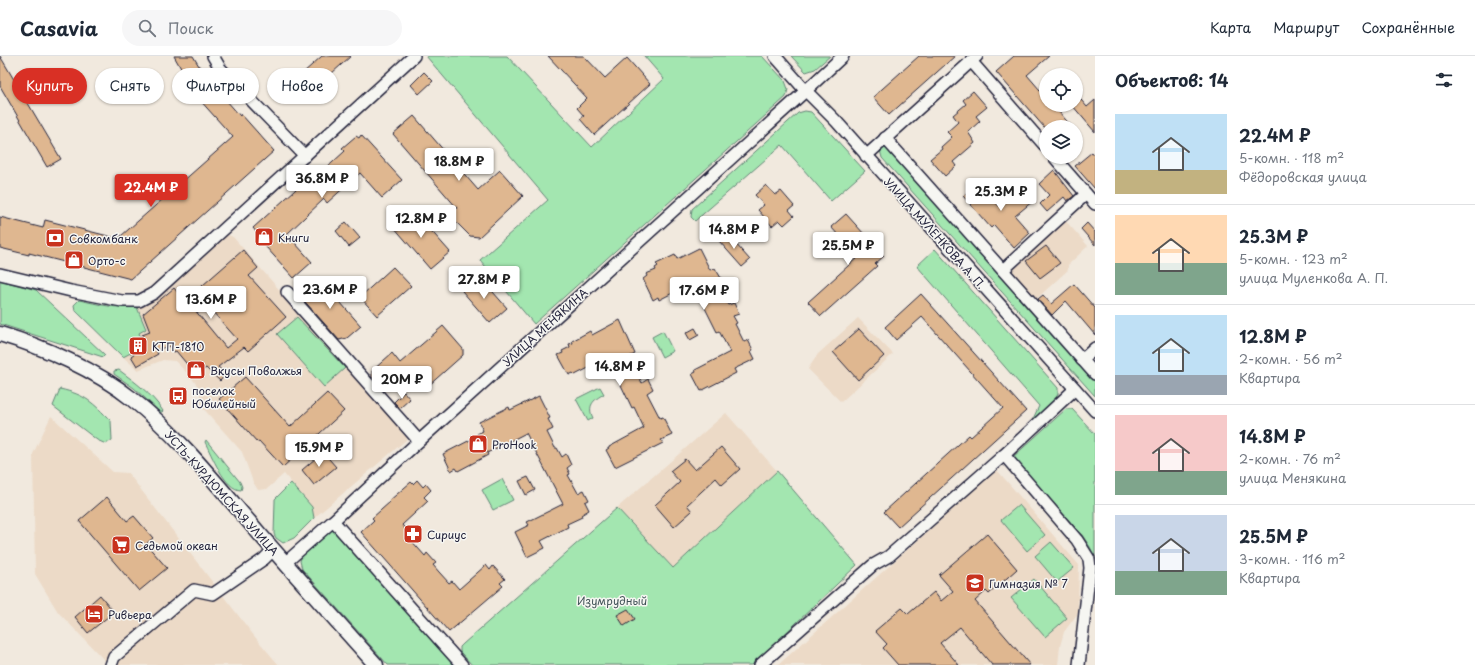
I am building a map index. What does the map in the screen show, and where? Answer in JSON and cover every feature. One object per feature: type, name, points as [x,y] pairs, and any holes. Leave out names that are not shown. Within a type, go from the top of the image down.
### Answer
[{"type":"main road","name":"УСТЬ-КУРДЮМСКАЯ УЛИЦА","points":[[0,334],[53,353],[114,386],[133,400],[164,428],[196,461],[376,665]]},
{"type":"street","points":[[213,56],[220,68],[305,156]]},
{"type":"street","points":[[0,274],[71,292],[122,301],[139,301],[154,293],[414,56]]},
{"type":"street","name":"УЛИЦА МУЛЕНКОВА А. П.","points":[[774,56],[805,90],[826,110],[1095,411]]},
{"type":"street","name":"УЛИЦА МЕНЯКИНА","points":[[285,563],[843,56]]},
{"type":"street","points":[[866,156],[974,59],[1039,139]]},
{"type":"street","points":[[885,138],[1095,374]]},
{"type":"street","points":[[1060,164],[1095,204]]},
{"type":"street","points":[[1004,270],[1086,194]]},
{"type":"street","points":[[287,292],[419,441]]},
{"type":"street","points":[[1082,360],[1095,348]]},
{"type":"street","points":[[760,665],[873,565],[889,556],[1004,455],[1076,389]]},
{"type":"street","points":[[1004,455],[1077,540],[1089,559],[1090,568],[1079,665]]},
{"type":"street","points":[[333,521],[462,665]]},
{"type":"street","points":[[111,665],[114,657],[194,590],[213,594],[264,559],[274,550]]},
{"type":"shaded area","points":[[1064,219],[1088,246],[1068,265],[1068,270],[1034,301],[1011,272],[1013,266]]},
{"type":"shaded area","points":[[228,235],[233,237],[407,435],[406,440],[314,518],[312,507],[284,474],[267,489],[258,490],[253,482],[242,452],[202,407],[199,388],[191,377],[175,361],[163,360],[138,370],[123,357],[144,346],[139,333],[146,329],[136,305],[222,237]]},
{"type":"shaded area","points":[[858,318],[893,354],[841,402],[808,369],[818,354]]},
{"type":"shaded area","points":[[726,413],[777,471],[673,568],[617,508]]},
{"type":"shaded area","points":[[51,416],[113,472],[128,473],[255,637],[279,665],[109,665],[58,612],[35,574],[33,454]]},
{"type":"shaded area","name":"Гимназия № 7","points":[[997,470],[1079,565],[1078,613],[1064,632],[1060,646],[1058,665],[778,665]]},
{"type":"green space","points":[[426,56],[507,56],[592,147],[664,79],[644,56],[762,56],[785,81],[788,89],[786,97],[534,324],[480,260],[548,200]]},
{"type":"green space","points":[[791,56],[830,56],[815,69],[806,72]]},
{"type":"green space","points":[[805,111],[811,112],[865,171],[831,201],[782,145],[695,221],[691,217],[692,209],[798,113]]},
{"type":"green space","points":[[887,146],[1095,378],[1095,396],[882,158],[880,150]]},
{"type":"green space","points":[[935,249],[1058,388],[1056,398],[1032,421],[1039,406],[917,266]]},
{"type":"green space","points":[[0,280],[36,290],[105,355],[103,357],[0,324]]},
{"type":"green space","points":[[79,300],[114,307],[136,305],[146,329],[139,333],[144,346],[123,357],[75,310],[74,305]]},
{"type":"green space","points":[[297,317],[345,368],[324,387],[277,334]]},
{"type":"green space","points":[[663,331],[673,351],[662,357],[652,337]]},
{"type":"green space","points":[[119,370],[148,394],[163,411],[160,412],[134,388],[114,374],[114,371]]},
{"type":"green space","points":[[600,387],[604,394],[592,404],[591,414],[593,418],[588,421],[576,399]]},
{"type":"green space","points":[[60,389],[83,397],[104,414],[111,421],[112,440],[106,444],[97,440],[53,406]]},
{"type":"green space","points":[[1066,409],[1072,409],[1095,434],[1095,557],[1082,535],[1013,457]]},
{"type":"green space","points":[[206,440],[240,482],[242,487],[241,490],[229,484],[224,478],[211,455],[205,442]]},
{"type":"green space","name":"Изумрудный","points":[[777,471],[857,565],[752,665],[472,665],[460,652],[460,647],[463,644],[617,508],[673,568]]},
{"type":"green space","points":[[502,479],[513,500],[493,510],[482,490]]},
{"type":"green space","points":[[291,483],[312,507],[314,518],[294,538],[283,543],[276,538],[274,534],[275,499]]},
{"type":"green space","points":[[1019,505],[1045,535],[1027,551],[1001,520]]},
{"type":"green space","points":[[330,530],[334,530],[458,665],[388,665],[302,569],[300,561],[302,556]]},
{"type":"green space","points":[[1051,542],[1074,568],[1057,582],[1035,556]]},
{"type":"green space","points":[[1034,579],[1067,618],[1045,637],[1011,598]]},
{"type":"building","points":[[0,56],[12,76],[12,104],[28,104],[61,159],[47,167],[0,86]]},
{"type":"building","points":[[174,56],[193,56],[200,68],[181,68]]},
{"type":"building","points":[[322,56],[351,56],[338,68],[309,68]]},
{"type":"building","points":[[548,56],[584,56],[605,78],[627,58],[650,84],[594,135],[580,119],[584,116],[577,108],[587,98]]},
{"type":"building","points":[[919,56],[955,56],[889,115],[873,97]]},
{"type":"building","points":[[1014,56],[1049,56],[1027,75],[1039,89],[1039,112],[1059,112],[1066,120],[1039,120],[1039,121],[996,72]]},
{"type":"building","points":[[424,72],[433,81],[419,94],[411,85]]},
{"type":"building","points":[[973,91],[987,107],[976,116],[980,121],[968,132],[975,143],[953,162],[956,166],[945,176],[930,159],[942,149],[941,147],[952,137],[947,132],[958,122],[953,115],[966,104],[963,100]]},
{"type":"building","points":[[1095,100],[1095,132],[1078,112],[1083,112],[1083,102],[1087,107]]},
{"type":"building","points":[[203,104],[230,104],[240,116],[241,114],[274,151],[131,279],[29,253],[29,255],[0,248],[0,217],[43,228],[45,220],[116,238],[121,236],[233,137]]},
{"type":"building","points":[[414,116],[478,190],[500,170],[523,196],[479,237],[470,236],[449,215],[457,208],[393,134]]},
{"type":"building","points":[[361,135],[402,180],[382,198],[360,173],[327,203],[324,199],[287,234],[312,262],[294,278],[265,246],[267,245],[253,228],[306,180],[309,184],[345,151],[342,148],[356,136],[359,138]]},
{"type":"building","points":[[1092,152],[1095,156],[1095,189],[1075,166],[1077,164],[1083,164],[1083,159]]},
{"type":"building","points":[[1054,170],[1074,196],[1067,201],[1064,197],[1047,212],[1040,204],[1049,195],[1039,184]]},
{"type":"building","points":[[978,182],[999,206],[1021,188],[1033,201],[1015,216],[1030,233],[1014,248],[994,225],[991,228],[963,196]]},
{"type":"building","points":[[766,185],[775,195],[781,191],[794,206],[789,210],[794,216],[784,225],[779,220],[772,226],[758,210],[764,205],[755,195]]},
{"type":"building","points":[[412,209],[450,252],[430,269],[393,226]]},
{"type":"building","points":[[846,214],[884,256],[875,264],[877,266],[821,316],[808,302],[858,257],[831,227]]},
{"type":"building","points":[[346,222],[360,238],[349,247],[336,231]]},
{"type":"building","points":[[1087,223],[1095,232],[1095,245],[1081,229]]},
{"type":"building","points":[[727,234],[750,260],[742,267],[719,241]]},
{"type":"building","points":[[1046,246],[1060,263],[1040,278],[1026,261]]},
{"type":"building","points":[[699,248],[710,270],[715,268],[721,278],[714,282],[722,298],[723,297],[728,305],[734,303],[739,314],[733,316],[737,323],[735,324],[744,342],[748,340],[753,350],[751,351],[755,359],[734,369],[736,373],[701,391],[692,374],[696,372],[695,370],[730,352],[719,331],[717,332],[704,306],[706,305],[694,282],[659,300],[658,297],[653,300],[643,279],[647,276],[646,274],[656,270],[655,268],[658,266],[656,264],[675,255],[677,259]]},
{"type":"building","points":[[243,250],[258,268],[249,276],[286,317],[248,351],[244,347],[218,367],[226,374],[220,381],[206,368],[196,375],[176,351],[174,352],[169,346],[156,350],[158,354],[137,366],[131,356],[138,351],[136,346],[144,341],[142,335],[150,332],[143,314],[174,288],[183,299],[185,298],[226,348],[237,339],[195,292]]},
{"type":"building","points":[[393,267],[411,286],[377,316],[360,297]]},
{"type":"building","points":[[479,276],[507,308],[490,323],[462,291]]},
{"type":"building","points":[[319,278],[361,326],[347,338],[339,340],[299,295]]},
{"type":"building","points":[[1074,284],[1095,308],[1095,335],[1066,301],[1052,315],[1038,299],[1043,295],[1051,304]]},
{"type":"building","points":[[921,294],[1026,411],[898,527],[884,512],[969,435],[971,437],[1003,408],[922,317],[896,340],[885,327]]},
{"type":"building","points":[[620,320],[635,354],[629,357],[642,383],[648,379],[653,389],[647,393],[660,418],[663,417],[672,435],[661,440],[663,443],[615,467],[606,450],[644,428],[634,407],[632,408],[608,358],[575,375],[573,373],[569,375],[558,355],[570,347],[569,344],[573,343],[572,341],[590,331],[592,335]]},
{"type":"building","points":[[443,326],[463,349],[463,355],[427,387],[421,380],[415,385],[404,372],[384,390],[372,377],[372,371],[392,353],[400,363]]},
{"type":"building","points":[[695,328],[699,335],[690,340],[686,333]]},
{"type":"building","points":[[859,329],[884,356],[858,380],[833,352]]},
{"type":"building","points":[[245,377],[290,427],[327,393],[344,411],[283,467],[259,441],[257,442],[219,399]]},
{"type":"building","points":[[404,392],[410,399],[400,408],[394,402]]},
{"type":"building","points":[[539,396],[550,418],[548,419],[553,429],[547,432],[555,448],[557,448],[562,457],[566,454],[571,465],[567,468],[570,474],[568,475],[578,493],[584,490],[589,500],[585,502],[589,510],[581,515],[582,517],[567,524],[568,527],[541,541],[545,548],[527,557],[515,532],[529,525],[527,522],[563,504],[526,433],[487,453],[488,455],[458,471],[456,468],[451,471],[443,454],[478,436],[477,434],[483,431],[479,422],[509,407],[510,410]]},
{"type":"building","points":[[721,447],[740,469],[722,485],[716,478],[687,505],[692,511],[674,527],[655,505],[680,482],[670,471],[685,459],[695,470]]},
{"type":"building","points":[[323,452],[336,467],[314,485],[302,470]]},
{"type":"building","points":[[528,477],[535,490],[526,495],[519,481]]},
{"type":"building","points":[[417,480],[423,487],[426,484],[431,490],[424,497],[428,501],[402,525],[413,537],[410,539],[425,556],[427,553],[436,563],[433,565],[439,572],[449,583],[452,581],[459,589],[486,565],[490,570],[493,566],[505,579],[500,583],[503,586],[449,632],[361,532],[374,520],[372,518],[390,502],[389,501],[411,482],[413,484]]},
{"type":"building","points":[[107,497],[127,521],[134,516],[153,538],[146,544],[167,568],[139,591],[79,521]]},
{"type":"building","points":[[987,534],[1017,569],[989,594],[986,591],[975,601],[1030,665],[992,665],[960,627],[940,643],[959,665],[898,665],[883,648],[887,644],[875,631],[902,608],[908,614],[934,592],[941,601],[953,591],[939,575]]},
{"type":"building","name":"Ривьера","points":[[100,595],[114,612],[88,633],[75,617]]},
{"type":"building","points":[[628,609],[635,619],[624,626],[617,615]]},
{"type":"place","name":"Книги","points":[[264,237]]},
{"type":"place","name":"Совкомбанк","points":[[55,238]]},
{"type":"place","name":"Орто-с","points":[[74,260]]},
{"type":"place","name":"КТП-1810","points":[[138,346]]},
{"type":"place","name":"Вкусы Поволжья","points":[[196,370]]},
{"type":"place","name":"поселок Юбилейный","points":[[178,396]]},
{"type":"place","name":"ProHook","points":[[478,444]]},
{"type":"place","name":"Сириус","points":[[413,534]]},
{"type":"place","name":"Седьмой океан","points":[[121,545]]},
{"type":"place","name":"Гимназия № 7","points":[[975,583]]},
{"type":"place","name":"Ривьера","points":[[94,614]]}]
